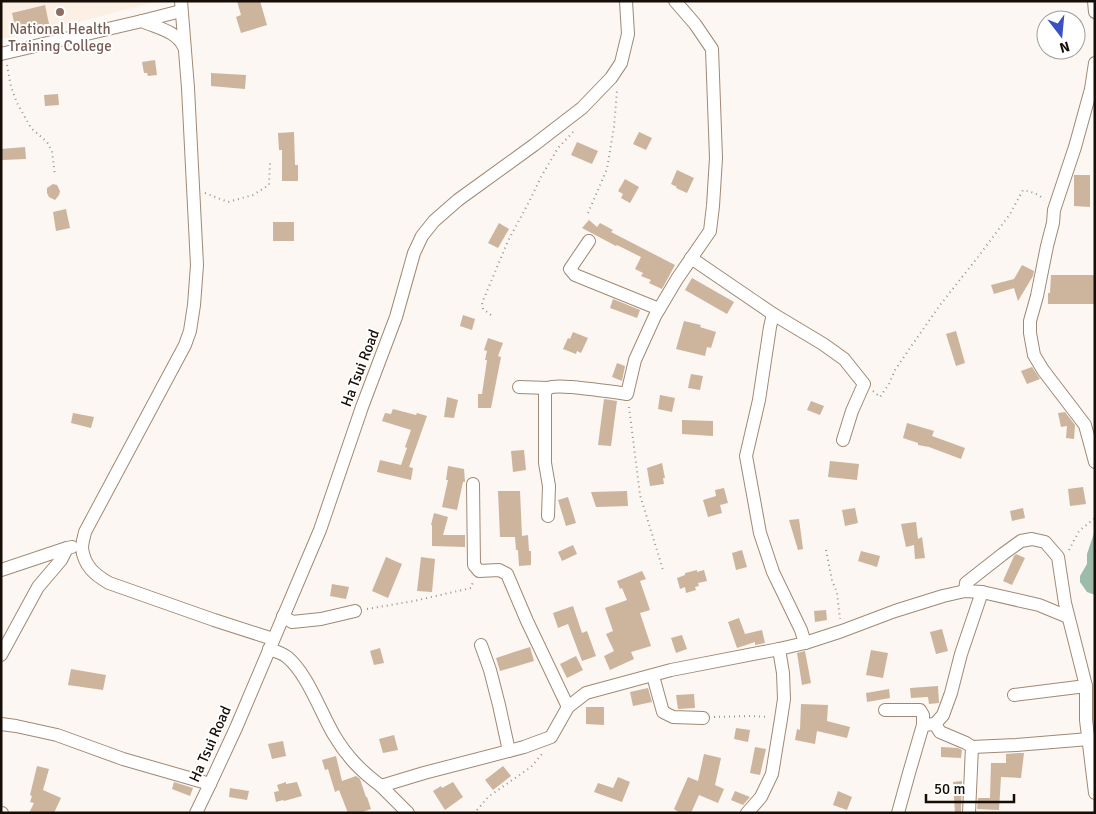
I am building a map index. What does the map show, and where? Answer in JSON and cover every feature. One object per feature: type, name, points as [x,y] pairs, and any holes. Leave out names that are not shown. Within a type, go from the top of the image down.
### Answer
[{"type":"street","name":"Ha Tsui Road","points":[[196,813],[320,530],[362,407],[396,317],[414,252],[422,236],[434,221],[458,200],[534,146],[575,113],[611,78],[621,63],[628,34],[626,1]]},
{"type":"street","points":[[519,387],[573,387],[627,394],[635,360],[659,309],[710,231],[716,158],[712,49],[695,24],[675,1]]},
{"type":"street","points":[[1094,1],[1095,11]]},
{"type":"street","points":[[3,53],[142,22],[181,6],[188,88],[197,265],[190,331],[185,345],[85,532],[82,547],[87,564],[96,575],[109,582],[214,620],[271,644],[285,655],[294,664],[311,690],[335,736],[353,763],[381,786],[408,813]]},
{"type":"street","points":[[142,22],[176,35],[182,42],[185,50]]},
{"type":"street","points":[[1095,63],[1091,89],[1054,210],[1053,223],[1030,321],[1034,354],[1043,370],[1085,425],[1095,462]]},
{"type":"street","points":[[589,241],[570,269],[575,274],[659,309]]},
{"type":"street","points":[[691,258],[773,314],[844,359],[864,384],[852,411],[843,440]]},
{"type":"street","points":[[773,314],[759,400],[746,456],[760,533],[773,572],[801,630],[805,643]]},
{"type":"street","points":[[548,388],[545,393],[545,463],[549,486],[548,516]]},
{"type":"street","points":[[472,484],[474,565],[479,571],[499,570],[507,574],[568,707]]},
{"type":"street","points":[[965,591],[966,583],[1021,541],[1032,539],[1045,542],[1058,557],[1068,617],[1086,686],[1095,793]]},
{"type":"street","points":[[1,570],[67,548],[82,547]]},
{"type":"street","points":[[1,655],[38,587],[61,560],[67,548]]},
{"type":"street","points":[[381,786],[524,747],[551,737],[568,707],[586,694],[671,670],[805,643],[895,610],[943,596],[965,591],[982,592],[1038,605],[1068,617]]},
{"type":"street","points":[[898,813],[909,773],[929,725],[943,715],[982,592]]},
{"type":"street","points":[[283,616],[292,622],[321,619],[355,611]]},
{"type":"street","points":[[481,645],[490,670],[509,751]]},
{"type":"street","points":[[747,813],[760,797],[772,774],[784,699],[783,673],[779,649]]},
{"type":"street","points":[[653,676],[663,712],[673,717],[703,718]]},
{"type":"street","points":[[1014,695],[1086,686]]},
{"type":"street","points":[[885,710],[920,710],[929,725],[966,743],[972,748],[1089,739]]},
{"type":"street","points":[[1,724],[58,736],[123,759],[210,784]]},
{"type":"street","points":[[969,813],[972,748]]},
{"type":"path","points":[[3,53],[17,103],[31,128],[47,142],[52,151],[55,176]]},
{"type":"path","points":[[588,213],[607,169],[618,85],[611,78]]},
{"type":"path","points":[[610,96],[617,91]]},
{"type":"path","points":[[491,315],[483,308],[482,303],[508,242],[558,148],[577,127]]},
{"type":"path","points":[[193,194],[205,193],[228,202],[252,196],[269,185],[270,162]]},
{"type":"path","points":[[880,397],[910,348],[940,305],[1010,214],[1023,190],[1040,196],[1054,210]]},
{"type":"path","points":[[627,394],[640,495],[663,570]]},
{"type":"path","points":[[1058,557],[1065,555],[1079,531],[1095,518]]},
{"type":"path","points":[[826,550],[837,594],[842,631]]},
{"type":"path","points":[[355,611],[470,588],[479,571]]},
{"type":"path","points":[[703,718],[751,716],[781,719]]},
{"type":"path","points":[[473,813],[478,810],[488,797],[531,767],[542,754]]},
{"type":"shaded area","name":"National Health Training College","points":[[1,1],[159,1],[1,39]]},
{"type":"green space","points":[[1095,530],[1095,595],[1087,592],[1080,582],[1080,576],[1087,564],[1087,554]]},
{"type":"building","points":[[237,1],[260,1],[267,25],[241,33],[236,17],[241,15]]},
{"type":"building","points":[[45,5],[49,24],[16,31],[12,13]]},
{"type":"building","points":[[155,60],[157,75],[148,76],[147,73],[144,73],[142,62]]},
{"type":"building","points":[[211,73],[246,75],[245,89],[211,86]]},
{"type":"building","points":[[58,94],[59,105],[45,106],[44,95]]},
{"type":"building","points":[[294,132],[295,165],[298,165],[298,181],[282,181],[282,150],[279,150],[278,133]]},
{"type":"building","points":[[639,132],[652,138],[646,150],[633,144]]},
{"type":"building","points":[[577,142],[598,151],[592,164],[571,155]]},
{"type":"building","points":[[25,147],[26,159],[2,160],[1,149]]},
{"type":"building","points":[[677,170],[694,178],[687,193],[671,184]]},
{"type":"building","points":[[1074,175],[1090,175],[1090,207],[1074,206]]},
{"type":"building","points":[[625,179],[639,187],[630,203],[621,198],[623,194],[618,191]]},
{"type":"building","points":[[53,184],[57,185],[60,191],[55,200],[49,197],[47,193],[47,188]]},
{"type":"building","points":[[66,209],[70,228],[56,231],[53,212]]},
{"type":"building","points":[[589,220],[597,227],[600,223],[613,230],[611,232],[675,265],[662,289],[649,283],[651,280],[641,276],[643,273],[635,269],[641,257],[582,228]]},
{"type":"building","points":[[273,222],[294,222],[294,241],[273,241]]},
{"type":"building","points":[[499,223],[509,229],[498,248],[488,243]]},
{"type":"building","points":[[1022,265],[1034,271],[1018,301],[1014,288],[994,294],[991,285],[1014,279]]},
{"type":"building","points":[[1051,275],[1095,275],[1095,304],[1048,304]]},
{"type":"building","points":[[692,278],[734,302],[727,314],[685,290]]},
{"type":"building","points":[[613,299],[640,310],[637,318],[610,308]]},
{"type":"building","points":[[463,315],[475,319],[472,330],[460,326]]},
{"type":"building","points":[[684,321],[701,325],[700,327],[716,332],[711,348],[707,347],[705,356],[676,349]]},
{"type":"building","points":[[956,331],[965,363],[956,366],[946,334]]},
{"type":"building","points":[[573,332],[588,338],[581,353],[577,351],[576,354],[563,349]]},
{"type":"building","points":[[488,338],[503,343],[498,356],[501,357],[491,408],[478,408],[478,394],[482,394],[487,360],[485,360],[487,351],[484,350]]},
{"type":"building","points":[[617,363],[625,366],[622,381],[612,377]]},
{"type":"building","points":[[1032,367],[1040,379],[1027,384],[1021,371]]},
{"type":"building","points":[[691,374],[703,376],[700,390],[688,388]]},
{"type":"building","points":[[660,395],[675,398],[672,412],[658,409]]},
{"type":"building","points":[[447,397],[458,400],[454,418],[444,417]]},
{"type":"building","points":[[604,399],[617,401],[611,446],[598,445]]},
{"type":"building","points":[[811,401],[824,406],[820,415],[807,410]]},
{"type":"building","points":[[393,409],[427,416],[409,467],[413,468],[411,480],[377,472],[380,460],[401,465],[407,448],[405,447],[411,430],[382,421],[385,413],[391,414]]},
{"type":"building","points":[[1065,412],[1075,425],[1074,439],[1066,438],[1067,426],[1061,427],[1058,413]]},
{"type":"building","points":[[73,413],[94,417],[91,428],[71,423]]},
{"type":"building","points":[[682,420],[713,421],[713,436],[682,434]]},
{"type":"building","points":[[907,423],[934,431],[932,436],[965,448],[961,459],[903,438]]},
{"type":"building","points":[[524,450],[526,470],[513,472],[511,451]]},
{"type":"building","points":[[830,461],[859,464],[857,480],[828,477]]},
{"type":"building","points":[[662,463],[665,478],[663,478],[664,484],[650,486],[647,468]]},
{"type":"building","points":[[448,466],[464,469],[465,482],[463,482],[457,510],[442,507],[448,480],[446,480]]},
{"type":"building","points":[[1083,487],[1086,504],[1070,506],[1068,489]]},
{"type":"building","points":[[724,488],[728,503],[720,505],[722,513],[708,517],[703,500],[716,496],[715,490]]},
{"type":"building","points":[[498,491],[520,491],[522,536],[528,535],[531,565],[519,566],[515,537],[500,537]]},
{"type":"building","points":[[627,491],[628,506],[596,507],[591,492]]},
{"type":"building","points":[[568,497],[576,523],[566,526],[558,500]]},
{"type":"building","points":[[855,508],[858,523],[845,526],[842,510]]},
{"type":"building","points":[[1023,508],[1025,518],[1012,521],[1010,511]]},
{"type":"building","points":[[434,513],[448,517],[443,535],[465,535],[465,547],[432,546],[431,525]]},
{"type":"building","points":[[799,519],[803,549],[798,550],[789,520]]},
{"type":"building","points":[[916,522],[918,539],[922,537],[925,558],[915,559],[914,545],[906,547],[901,524]]},
{"type":"building","points":[[573,545],[577,554],[562,561],[558,552]]},
{"type":"building","points":[[742,550],[747,567],[736,570],[732,553]]},
{"type":"building","points":[[861,551],[880,556],[877,567],[858,561]]},
{"type":"building","points":[[1016,554],[1025,558],[1012,585],[1003,581]]},
{"type":"building","points":[[386,557],[402,564],[388,598],[372,591]]},
{"type":"building","points":[[421,557],[435,559],[432,592],[417,591]]},
{"type":"building","points":[[697,570],[697,572],[704,570],[707,581],[698,583],[699,586],[695,587],[696,590],[686,593],[685,587],[680,589],[677,578],[685,575],[685,573]]},
{"type":"building","points":[[642,571],[646,579],[640,581],[650,610],[640,613],[651,646],[631,652],[634,659],[610,670],[604,656],[614,651],[606,634],[613,631],[605,608],[627,600],[617,581]]},
{"type":"building","points":[[332,584],[349,587],[346,599],[330,596]]},
{"type":"building","points":[[573,606],[582,633],[587,631],[596,656],[582,661],[568,624],[558,628],[553,613]]},
{"type":"building","points":[[826,610],[827,620],[815,622],[814,611]]},
{"type":"building","points":[[739,618],[745,634],[762,630],[765,643],[755,645],[755,642],[737,648],[728,622]]},
{"type":"building","points":[[942,629],[948,651],[936,654],[930,632]]},
{"type":"building","points":[[682,635],[687,649],[676,653],[671,638]]},
{"type":"building","points":[[530,647],[534,661],[500,671],[496,658]]},
{"type":"building","points":[[380,648],[384,663],[374,665],[370,651]]},
{"type":"building","points":[[871,650],[888,653],[883,678],[866,675]]},
{"type":"building","points":[[805,651],[811,683],[802,685],[797,653]]},
{"type":"building","points":[[576,656],[583,670],[567,678],[560,664]]},
{"type":"building","points":[[71,669],[106,675],[103,690],[68,685]]},
{"type":"building","points":[[938,686],[939,703],[929,704],[928,697],[911,698],[910,688]]},
{"type":"building","points":[[648,688],[652,702],[633,706],[630,692]]},
{"type":"building","points":[[889,689],[890,698],[867,702],[866,693]]},
{"type":"building","points":[[694,694],[695,708],[678,709],[676,695]]},
{"type":"building","points":[[801,704],[828,705],[827,721],[850,727],[847,738],[817,731],[815,744],[795,740],[797,729],[800,730]]},
{"type":"building","points":[[586,707],[604,707],[604,725],[586,724]]},
{"type":"building","points":[[736,728],[750,730],[748,742],[734,739]]},
{"type":"building","points":[[394,735],[398,750],[383,753],[379,739]]},
{"type":"building","points":[[283,741],[286,756],[272,759],[268,744]]},
{"type":"building","points":[[755,747],[766,749],[760,775],[750,773]]},
{"type":"building","points":[[941,747],[962,750],[961,758],[941,757]]},
{"type":"building","points":[[1024,753],[1021,778],[1001,777],[999,810],[977,809],[978,798],[990,798],[991,763],[1006,763],[1006,754]]},
{"type":"building","points":[[704,754],[721,758],[715,785],[724,789],[718,803],[699,795],[691,813],[680,813],[674,809],[688,777],[698,781]]},
{"type":"building","points":[[336,756],[342,781],[356,776],[360,779],[371,809],[360,813],[348,813],[339,790],[335,792],[328,769],[325,770],[322,760]]},
{"type":"building","points":[[37,766],[49,769],[43,790],[61,798],[54,813],[29,813],[34,803],[30,802],[32,796],[30,795]]},
{"type":"building","points":[[503,766],[511,776],[493,790],[485,780]]},
{"type":"building","points":[[618,777],[630,782],[622,802],[594,792],[598,783],[613,788]]},
{"type":"building","points":[[962,781],[961,813],[955,813],[953,782]]},
{"type":"building","points":[[174,782],[193,788],[190,796],[172,789]]},
{"type":"building","points":[[286,782],[286,784],[297,782],[302,796],[276,802],[274,792],[279,791],[277,785]]},
{"type":"building","points":[[453,782],[463,797],[445,810],[433,791]]},
{"type":"building","points":[[230,788],[249,791],[247,800],[229,797]]},
{"type":"building","points":[[735,791],[750,797],[743,805],[731,800]]},
{"type":"building","points":[[838,791],[852,797],[847,810],[833,805]]},
{"type":"place","name":"National Health Training College","points":[[60,12]]}]
